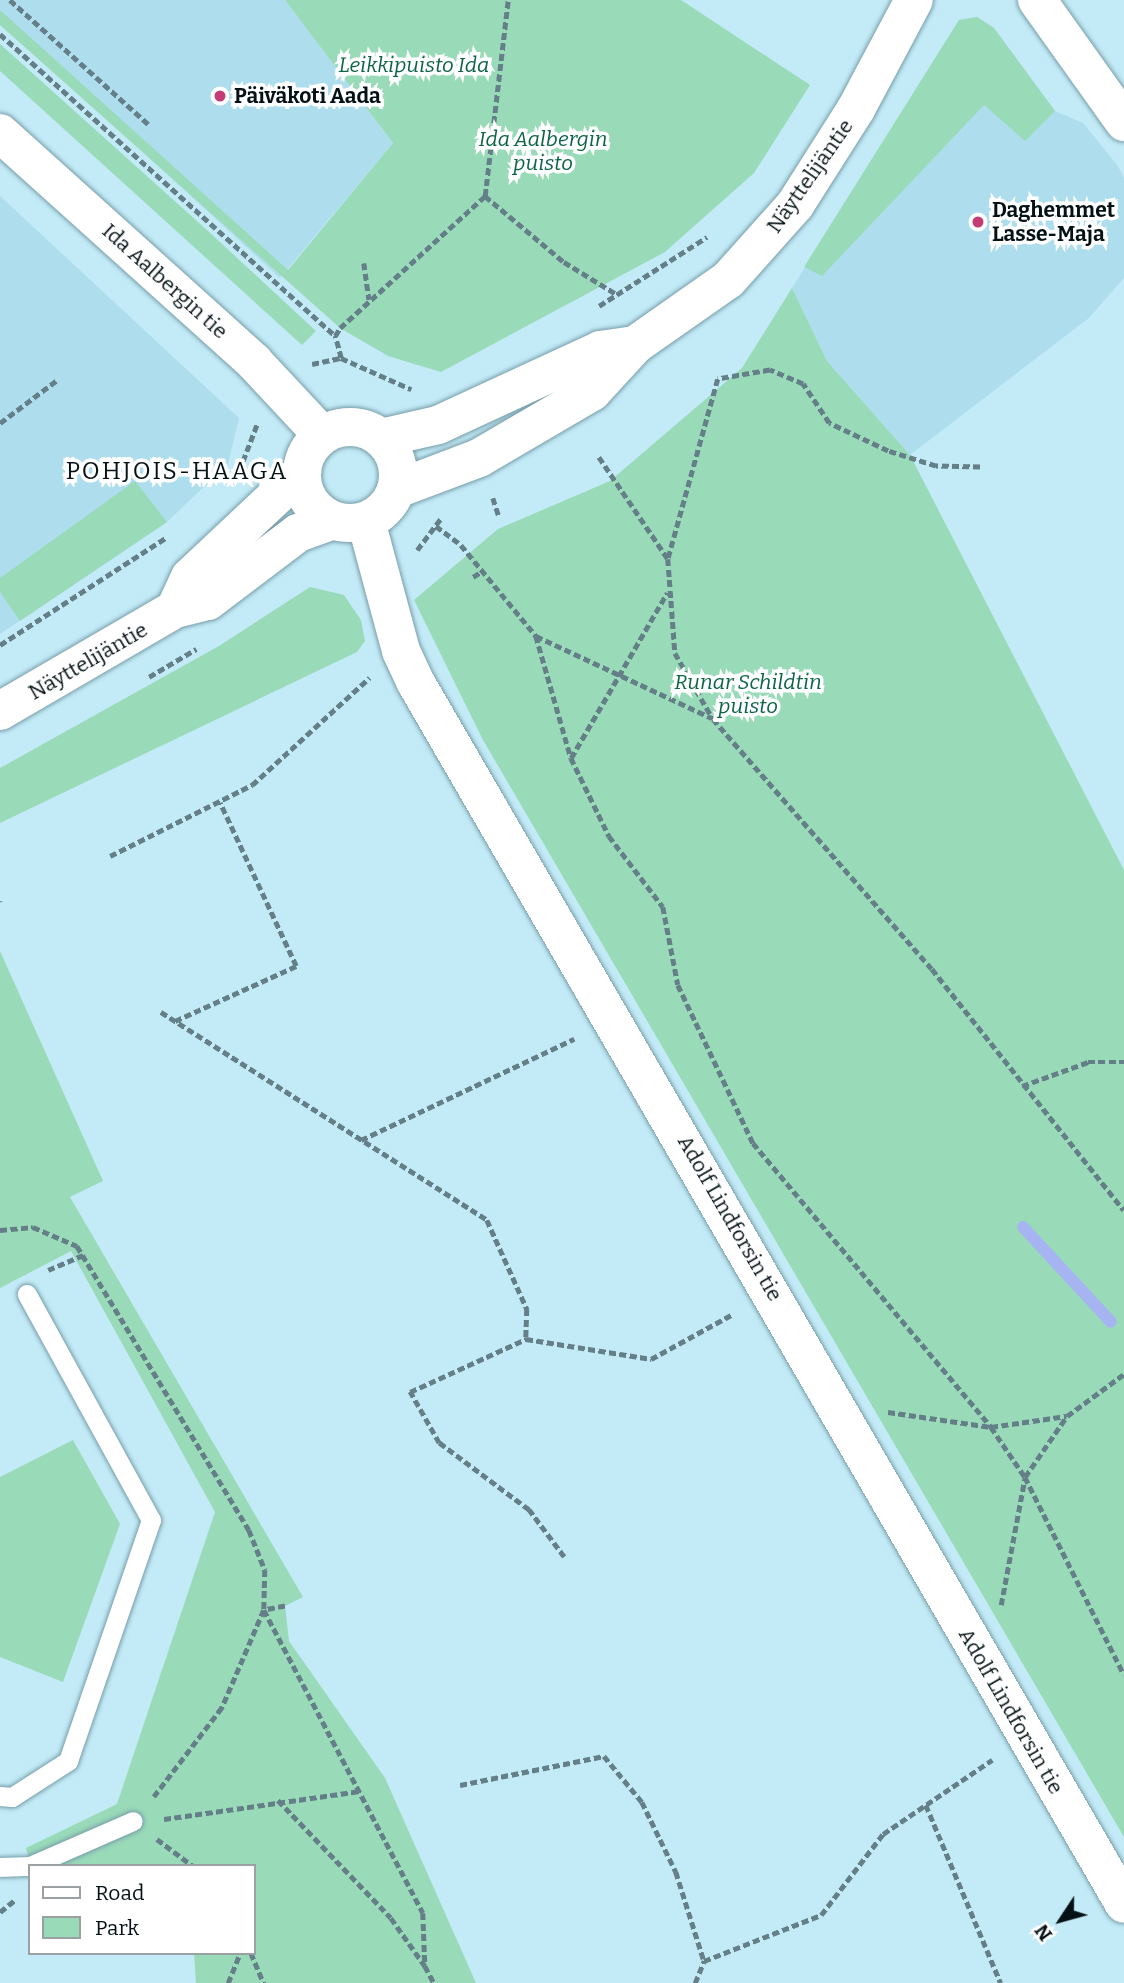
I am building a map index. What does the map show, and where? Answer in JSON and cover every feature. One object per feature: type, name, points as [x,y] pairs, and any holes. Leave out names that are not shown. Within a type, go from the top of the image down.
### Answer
[{"type":"street","name":"Näyttelijäntie","points":[[0,711],[175,609],[208,601],[298,533],[350,520],[387,507],[397,489],[541,424],[607,380],[635,345],[728,280],[795,205],[856,109],[914,0]]},
{"type":"street","points":[[1037,0],[1124,122]]},
{"type":"street","name":"Ida Aalbergin tie","points":[[0,133],[263,371],[322,435]]},
{"type":"street","name":"Näyttelijäntie","points":[[322,435],[356,427],[381,438],[438,425],[600,349],[635,345]]},
{"type":"street","points":[[322,435],[307,453],[302,472],[309,499],[350,520]]},
{"type":"street","points":[[381,438],[398,465],[397,489]]},
{"type":"street","points":[[175,609],[190,577],[212,553],[302,472]]},
{"type":"street","name":"Adolf Lindforsin tie","points":[[350,520],[416,683],[840,1408],[972,1646],[1124,1904]]},
{"type":"lane","points":[[0,1796],[12,1797],[68,1761],[151,1520],[27,1294]]},
{"type":"lane","points":[[35,1864],[133,1821]]},
{"type":"lane","points":[[0,1867],[28,1866]]},
{"type":"path","points":[[10,0],[148,124]]},
{"type":"path","points":[[335,336],[369,300],[485,196],[508,0]]},
{"type":"path","points":[[0,34],[335,336],[341,358]]},
{"type":"path","points":[[485,196],[564,262],[618,295]]},
{"type":"path","points":[[595,308],[713,232]]},
{"type":"path","points":[[364,263],[369,300]]},
{"type":"path","points":[[980,467],[936,466],[888,451],[829,423],[803,384],[770,370],[718,379],[668,559],[668,591],[675,653],[713,719],[932,969],[1022,1086],[1124,1210]]},
{"type":"path","points":[[0,423],[57,380]]},
{"type":"path","points":[[598,457],[668,559]]},
{"type":"path","points":[[436,526],[481,572],[536,636],[570,758],[609,836],[663,907],[678,985],[753,1143],[991,1427],[1025,1477],[1124,1675]]},
{"type":"path","points":[[0,645],[172,533]]},
{"type":"path","points":[[473,577],[481,572]]},
{"type":"path","points":[[570,758],[623,673],[668,591]]},
{"type":"path","points":[[536,636],[623,673],[713,719]]},
{"type":"path","points":[[110,856],[252,785],[372,675]]},
{"type":"path","points":[[175,1021],[296,966],[220,803]]},
{"type":"path","points":[[161,1012],[487,1220],[527,1310],[526,1339]]},
{"type":"path","points":[[360,1140],[588,1033]]},
{"type":"path","points":[[1022,1086],[1088,1062],[1124,1062]]},
{"type":"path","points":[[564,1557],[529,1510],[439,1443],[410,1392],[526,1339],[651,1359],[746,1307]]},
{"type":"path","points":[[972,1646],[997,1624],[1025,1477],[1067,1416],[1124,1374]]},
{"type":"path","points":[[840,1408],[991,1427],[1067,1416]]},
{"type":"path","points":[[285,1606],[264,1610],[424,1913],[425,1966]]},
{"type":"path","points":[[704,1961],[821,1916],[883,1834],[1004,1753]]},
{"type":"path","points":[[460,1786],[604,1756],[642,1802],[676,1872],[704,1961],[695,1983]]},
{"type":"path","points":[[133,1821],[221,1814],[277,1800],[360,1791]]},
{"type":"path","points":[[277,1800],[391,1918],[434,1983]]},
{"type":"path","points":[[926,1805],[1001,1983]]},
{"type":"path","points":[[229,1983],[239,1955]]},
{"type":"path","points":[[252,1955],[264,1983]]},
{"type":"shaded area","name":"Päiväkoti Aada","points":[[0,0],[285,0],[393,143],[280,278],[0,21]]},
{"type":"shaded area","name":"Daghemmet Lasse-Maja","points":[[977,17],[994,28],[1055,111],[1083,123],[1118,166],[1124,178],[1124,278],[1089,318],[910,455],[827,361],[792,288],[959,20]]},
{"type":"shaded area","points":[[0,196],[239,418],[228,464],[167,522],[0,634]]},
{"type":"green space","name":"Ida Aalbergin puisto","points":[[285,0],[681,0],[810,85],[754,173],[665,252],[441,372],[388,356],[340,328],[0,25],[0,10],[288,270],[393,143]]},
{"type":"green space","points":[[977,17],[994,28],[1055,111],[1025,141],[984,105],[822,276],[804,267],[959,20]]},
{"type":"green space","points":[[0,44],[316,331],[302,345],[0,71]]},
{"type":"green space","name":"Runar Schildtin puisto","points":[[792,288],[827,361],[910,455],[1124,870],[1124,1837],[483,740],[414,600],[498,529],[610,481],[742,368]]},
{"type":"green space","points":[[135,481],[167,522],[20,621],[0,592],[0,578]]},
{"type":"green space","points":[[310,587],[344,595],[361,620],[365,641],[357,652],[0,823],[0,768],[219,646]]},
{"type":"green space","points":[[0,951],[103,1181],[70,1197],[303,1597],[285,1606],[289,1641],[385,1778],[476,1983],[196,1983],[194,1955],[256,1955],[256,1864],[30,1864],[26,1848],[117,1804],[215,1512],[71,1251],[0,1288]]},
{"type":"green space","points":[[73,1440],[120,1524],[63,1682],[0,1657],[0,1477]]},
{"type":"waterway","points":[[1023,1227],[1111,1322]]},
{"type":"place","name":"Päiväkoti Aada","points":[[220,96]]},
{"type":"place","name":"Daghemmet Lasse-Maja","points":[[978,222]]},
{"type":"district","name":"POHJOIS-HAAGA","points":[[177,472]]},
{"type":"park label","name":"Leikkipuisto Ida","points":[[414,65]]}]
